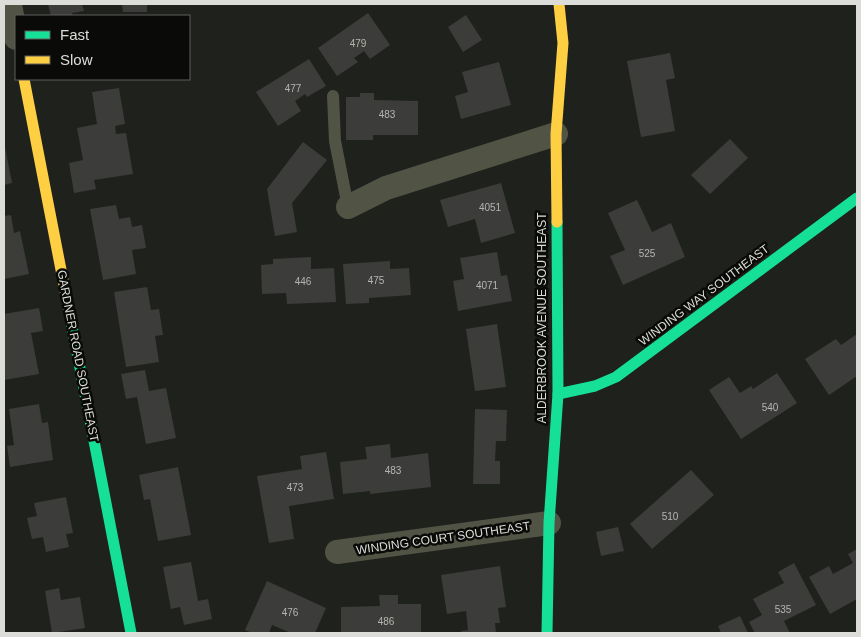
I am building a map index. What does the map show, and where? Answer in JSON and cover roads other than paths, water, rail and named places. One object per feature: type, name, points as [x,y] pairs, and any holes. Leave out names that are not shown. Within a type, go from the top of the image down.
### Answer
[{"type":"street","points":[[10,4],[15,32]]},
{"type":"street","name":"ALDERBROOK AVENUE SOUTHEAST","points":[[548,633],[549,523],[558,394],[556,134],[563,43],[559,4]]},
{"type":"street","name":"GARDNER ROAD SOUTHEAST","points":[[24,80],[131,633]]},
{"type":"street","points":[[348,207],[386,188],[556,134]]},
{"type":"street","name":"WINDING WAY SOUTHEAST","points":[[558,394],[599,386],[612,380],[857,198]]},
{"type":"street","name":"WINDING COURT SOUTHEAST","points":[[337,552],[549,523]]},
{"type":"lane","points":[[333,96],[336,141],[348,207]]}]
